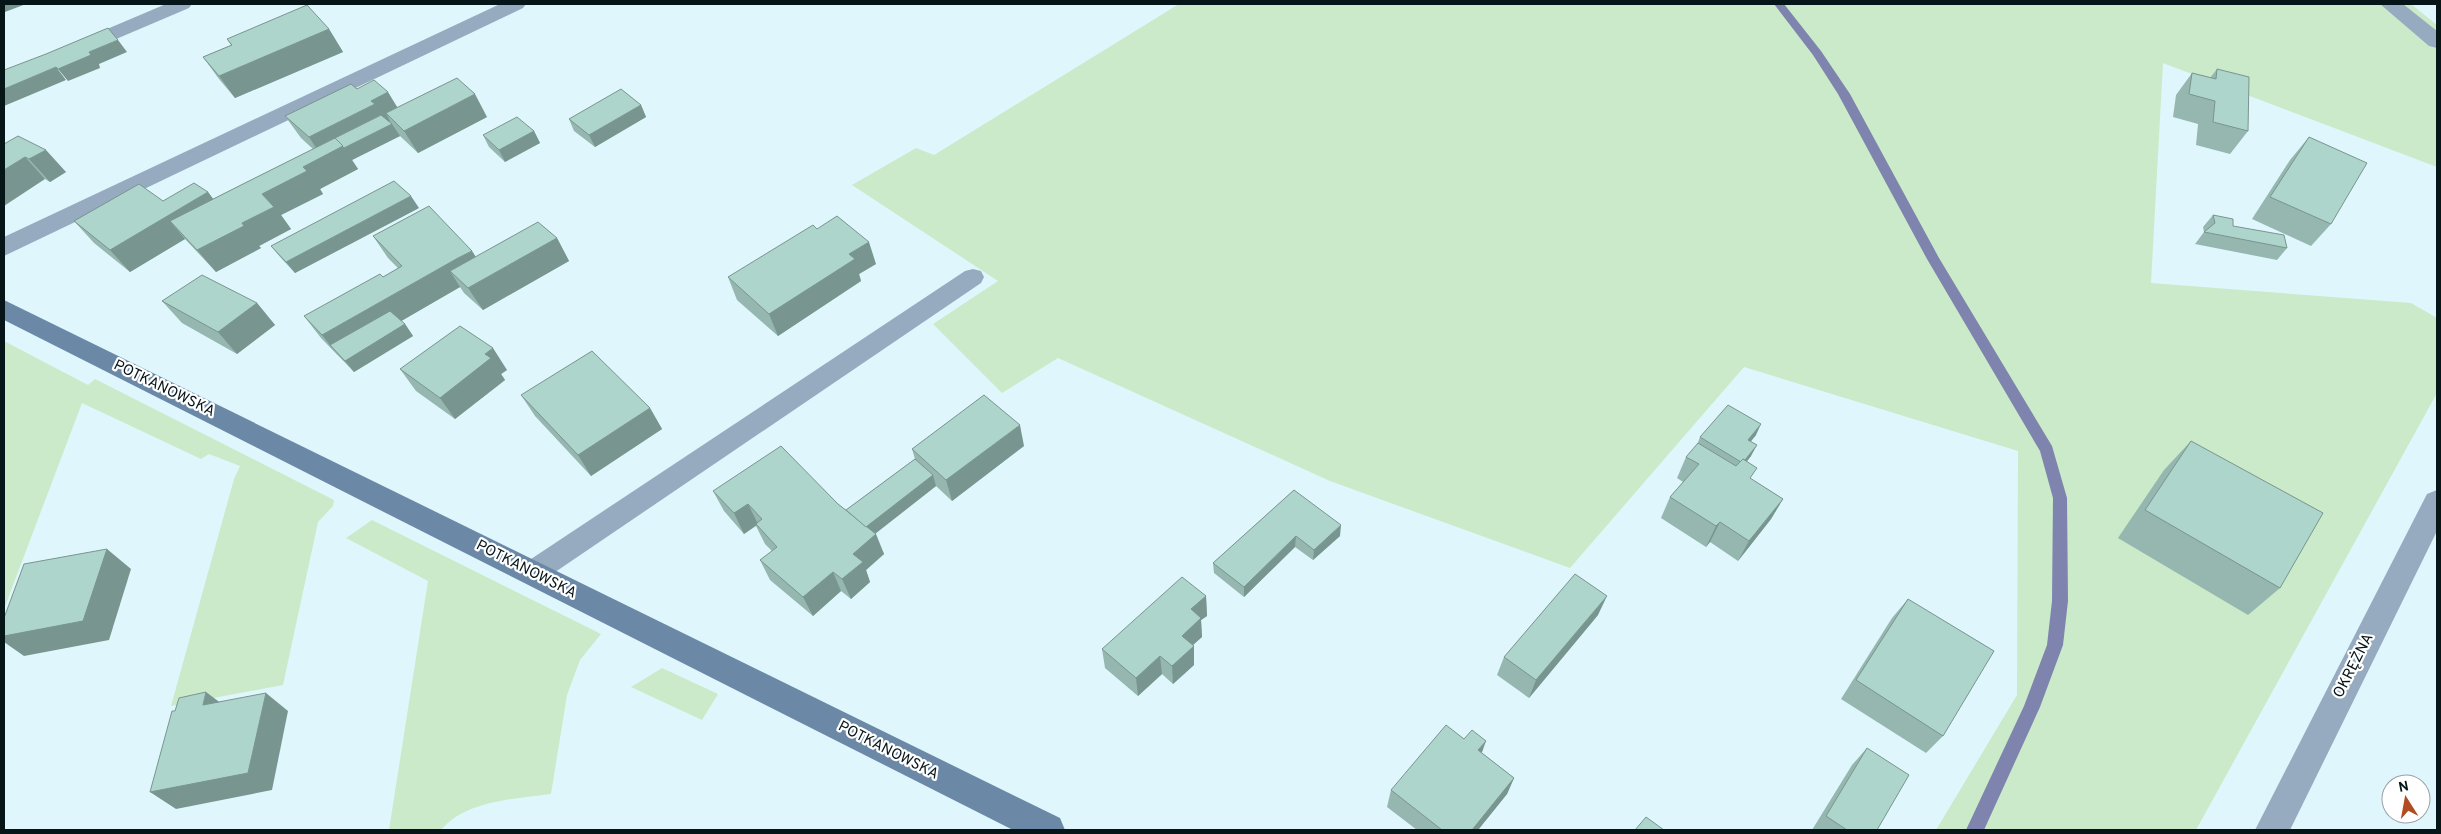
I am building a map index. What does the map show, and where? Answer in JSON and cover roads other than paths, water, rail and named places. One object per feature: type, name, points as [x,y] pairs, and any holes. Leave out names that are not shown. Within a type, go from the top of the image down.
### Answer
[{"type":"street","points":[[4,247],[516,4]]},
{"type":"street","points":[[2390,4],[2437,41]]},
{"type":"street","name":"POTKANOWSKA","points":[[4,309],[1048,830]]},
{"type":"street","name":"OKRĘŻNA","points":[[2272,830],[2437,502]]},
{"type":"lane","points":[[66,53],[182,4]]},
{"type":"lane","points":[[532,573],[973,277]]},
{"type":"waterway","points":[[1779,4],[1817,53],[1844,94],[1933,259],[2047,450],[2060,498],[2060,601],[2055,645],[2032,707],[1975,830]]}]
